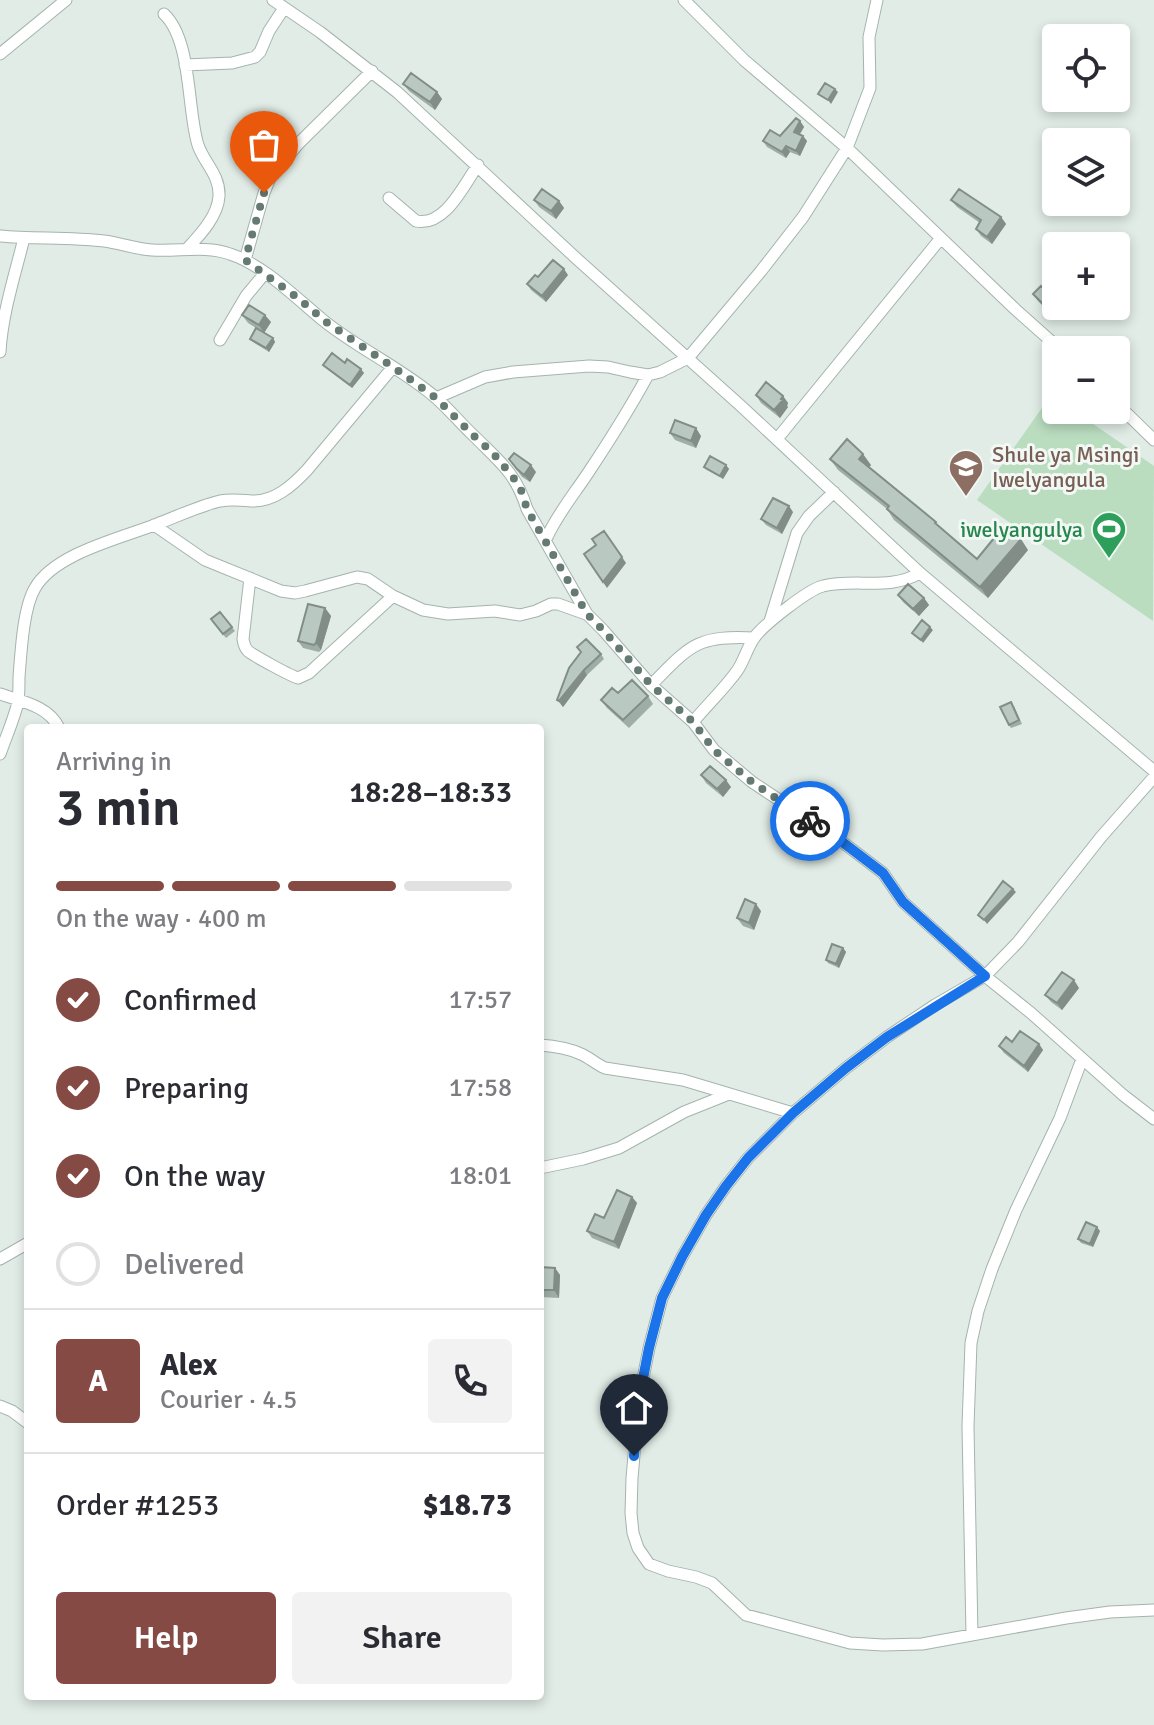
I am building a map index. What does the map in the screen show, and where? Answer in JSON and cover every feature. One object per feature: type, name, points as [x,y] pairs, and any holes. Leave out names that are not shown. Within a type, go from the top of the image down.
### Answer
[{"type":"street","points":[[0,54],[66,0]]},
{"type":"street","points":[[273,0],[372,71],[920,573],[1154,774],[1018,942],[985,976],[887,1037],[793,1113],[748,1158],[706,1215],[662,1298],[649,1348],[639,1399],[632,1478],[633,1533],[638,1548],[649,1564],[712,1583],[746,1615],[850,1643],[922,1644],[1066,1618],[1154,1610]]},
{"type":"street","points":[[684,0],[744,60],[847,148],[1045,336]]},
{"type":"street","points":[[436,398],[485,377],[513,372],[589,366],[648,375],[688,358],[803,217],[847,148],[870,88],[869,37],[877,0]]},
{"type":"street","points":[[185,65],[232,63],[255,57],[284,8]]},
{"type":"street","points":[[164,14],[177,32],[198,144],[215,176],[219,193],[219,201],[208,225],[187,249]]},
{"type":"street","points":[[245,260],[270,178],[298,144],[372,71]]},
{"type":"street","points":[[389,198],[416,221],[430,222],[443,213],[478,165]]},
{"type":"street","points":[[0,236],[104,241],[148,250],[216,250],[245,260],[326,322],[436,398],[492,452],[513,477],[527,509],[587,614],[651,685],[693,722],[714,750],[781,802],[883,873],[903,902],[1154,1119]]},
{"type":"street","points":[[0,352],[24,238]]},
{"type":"street","points":[[777,439],[941,238]]},
{"type":"street","points":[[220,340],[246,296],[265,273]]},
{"type":"street","points":[[0,754],[18,700],[24,633],[34,588],[43,577],[71,557],[154,525],[221,501],[267,499],[295,484],[393,367]]},
{"type":"street","points":[[546,539],[557,515],[628,412],[648,375]]},
{"type":"street","points":[[1130,417],[1154,440]]},
{"type":"street","points":[[770,622],[797,533],[809,516],[834,492]]},
{"type":"street","points":[[154,525],[205,560],[281,591],[295,593],[357,577],[368,579],[393,596],[423,610],[448,614],[495,611],[520,615],[558,604],[587,614]]},
{"type":"street","points":[[693,722],[739,669],[754,638],[803,596],[818,587],[898,582],[920,573]]},
{"type":"street","points":[[250,578],[243,639],[245,648],[298,678],[309,673],[393,596]]},
{"type":"street","points":[[651,685],[690,648],[728,637],[754,638]]},
{"type":"street","points":[[0,694],[40,709],[56,724]]},
{"type":"street","points":[[544,1045],[565,1048],[584,1055],[605,1068],[683,1080],[793,1113]]},
{"type":"street","points":[[972,1635],[968,1426],[971,1343],[992,1269],[1060,1118],[1082,1059]]},
{"type":"street","points":[[544,1167],[619,1148],[684,1112],[729,1094]]},
{"type":"street","points":[[0,1259],[24,1245]]},
{"type":"street","points":[[0,1406],[24,1420]]},
{"type":"green space","name":"iwelyangulya","points":[[1042,408],[1042,424],[1093,424],[1154,466],[1153,621],[977,500]]},
{"type":"building","points":[[411,73],[437,92],[430,102],[403,84]]},
{"type":"building","points":[[825,83],[835,89],[828,100],[818,94]]},
{"type":"building","points":[[796,118],[800,121],[794,132],[803,136],[796,151],[786,146],[782,152],[763,141],[770,130],[780,136]]},
{"type":"building","points":[[542,189],[559,201],[551,211],[534,200]]},
{"type":"building","points":[[959,189],[1001,217],[987,237],[976,229],[981,220],[951,200]]},
{"type":"building","points":[[553,260],[564,269],[542,296],[527,284]]},
{"type":"building","points":[[1042,287],[1042,303],[1033,294]]},
{"type":"building","points":[[249,305],[265,315],[259,325],[242,315]]},
{"type":"building","points":[[256,328],[273,338],[266,348],[250,339]]},
{"type":"building","points":[[332,353],[345,363],[347,359],[361,369],[350,385],[323,365]]},
{"type":"building","points":[[766,382],[783,396],[774,410],[756,395]]},
{"type":"building","points":[[675,420],[696,428],[691,441],[670,433]]},
{"type":"building","points":[[847,439],[863,454],[859,459],[977,559],[1004,526],[1021,539],[980,587],[887,509],[889,506],[830,459]]},
{"type":"building","points":[[514,453],[531,465],[524,475],[509,459]]},
{"type":"building","points":[[710,456],[726,465],[720,476],[704,467]]},
{"type":"building","points":[[773,498],[789,506],[777,528],[761,519]]},
{"type":"building","points":[[604,531],[622,557],[603,582],[584,554],[596,545],[592,539]]},
{"type":"building","points":[[908,584],[924,598],[913,609],[898,595]]},
{"type":"building","points":[[308,604],[325,608],[314,645],[298,641]]},
{"type":"building","points":[[220,612],[232,627],[223,634],[211,619]]},
{"type":"building","points":[[922,620],[930,627],[921,640],[912,633]]},
{"type":"building","points":[[586,639],[601,654],[559,701],[569,668],[581,652],[577,647]]},
{"type":"building","points":[[632,680],[648,696],[623,720],[601,700],[612,688],[618,693]]},
{"type":"building","points":[[1011,702],[1019,720],[1009,725],[1000,707]]},
{"type":"building","points":[[710,766],[726,780],[717,789],[701,775]]},
{"type":"building","points":[[1003,881],[1013,889],[984,920],[978,915]]},
{"type":"building","points":[[745,899],[756,904],[749,923],[737,918]]},
{"type":"building","points":[[832,944],[843,948],[836,964],[826,960]]},
{"type":"building","points":[[1062,972],[1074,980],[1057,1003],[1045,995]]},
{"type":"building","points":[[1020,1031],[1039,1044],[1024,1066],[999,1046],[1006,1037],[1012,1042]]},
{"type":"building","points":[[617,1190],[632,1197],[614,1242],[587,1231],[595,1214],[604,1218]]},
{"type":"building","points":[[1086,1222],[1097,1227],[1090,1244],[1078,1239]]},
{"type":"building","points":[[544,1267],[555,1268],[554,1290],[544,1290]]},
{"type":"way so far","points":[[264,193],[245,260],[326,322],[436,398],[492,452],[521,490],[527,509],[587,614],[651,685],[693,722],[714,750],[752,782],[810,821]]},
{"type":"place","name":"Shule ya Msingi Iwelyangula","points":[[966,498]]},
{"type":"place","name":"iwelyangulya","points":[[1109,560]]},
{"type":"route","points":[[634,1456],[639,1399],[662,1298],[706,1215],[726,1186],[748,1158],[793,1113],[846,1068],[935,1005],[985,976],[903,902],[883,873],[810,821]]}]
